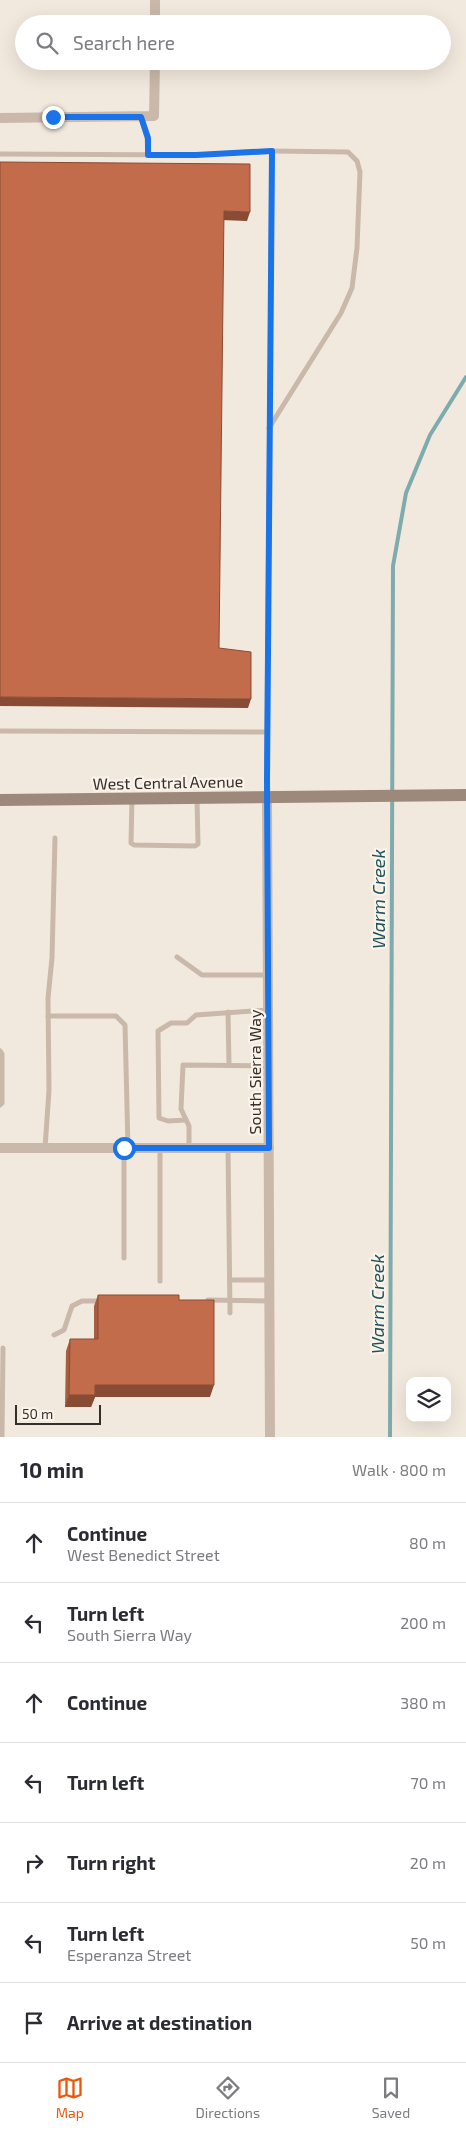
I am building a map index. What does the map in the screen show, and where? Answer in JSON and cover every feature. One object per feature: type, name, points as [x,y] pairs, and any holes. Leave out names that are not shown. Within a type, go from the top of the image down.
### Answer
[{"type":"street","points":[[155,0],[155,15]]},
{"type":"street","points":[[0,118],[154,116],[155,70]]},
{"type":"street","name":"West Central Avenue","points":[[0,800],[462,795]]},
{"type":"street","name":"South Sierra Way","points":[[267,797],[270,1437]]},
{"type":"street","points":[[0,1148],[269,1148]]},
{"type":"lane","points":[[141,117],[148,138],[148,155]]},
{"type":"lane","points":[[267,797],[268,429],[272,151]]},
{"type":"lane","points":[[0,154],[196,155],[272,151],[348,152],[357,161],[360,172],[357,248],[352,288],[341,313],[268,429]]},
{"type":"lane","points":[[0,731],[267,732]]},
{"type":"lane","points":[[132,798],[132,843],[134,846],[195,846],[198,844],[197,798]]},
{"type":"lane","points":[[44,1148],[49,1090],[48,1016],[54,838]]},
{"type":"lane","points":[[176,957],[202,975],[268,975]]},
{"type":"lane","points":[[186,1120],[168,1121],[159,1118],[157,1082],[158,1031],[171,1023],[187,1023],[196,1015],[268,1010]]},
{"type":"lane","points":[[228,1012],[229,1065]]},
{"type":"lane","points":[[48,1016],[116,1016],[126,1025],[124,1258]]},
{"type":"lane","points":[[0,1051],[2,1054],[2,1104],[0,1105]]},
{"type":"lane","points":[[189,1148],[189,1126],[181,1109],[182,1065],[269,1066]]},
{"type":"lane","points":[[160,1148],[160,1281]]},
{"type":"lane","points":[[228,1148],[230,1313]]},
{"type":"lane","points":[[230,1280],[270,1280]]},
{"type":"lane","points":[[199,1300],[270,1301]]},
{"type":"lane","points":[[54,1335],[64,1330],[72,1306],[82,1301],[112,1301]]},
{"type":"lane","points":[[2,1437],[3,1348]]},
{"type":"building","points":[[0,162],[250,164],[250,212],[224,211],[219,648],[251,652],[251,699],[0,697]]},
{"type":"building","points":[[98,1295],[179,1295],[179,1300],[214,1300],[214,1385],[95,1385],[95,1395],[69,1395],[70,1339],[98,1339]]},
{"type":"waterway","name":"Warm Creek","points":[[390,1437],[393,566],[406,493],[430,435],[466,377]]},
{"type":"route","points":[[53,117],[141,117],[148,138],[148,155],[196,155],[272,151],[268,429],[269,1148],[124,1148]]}]
